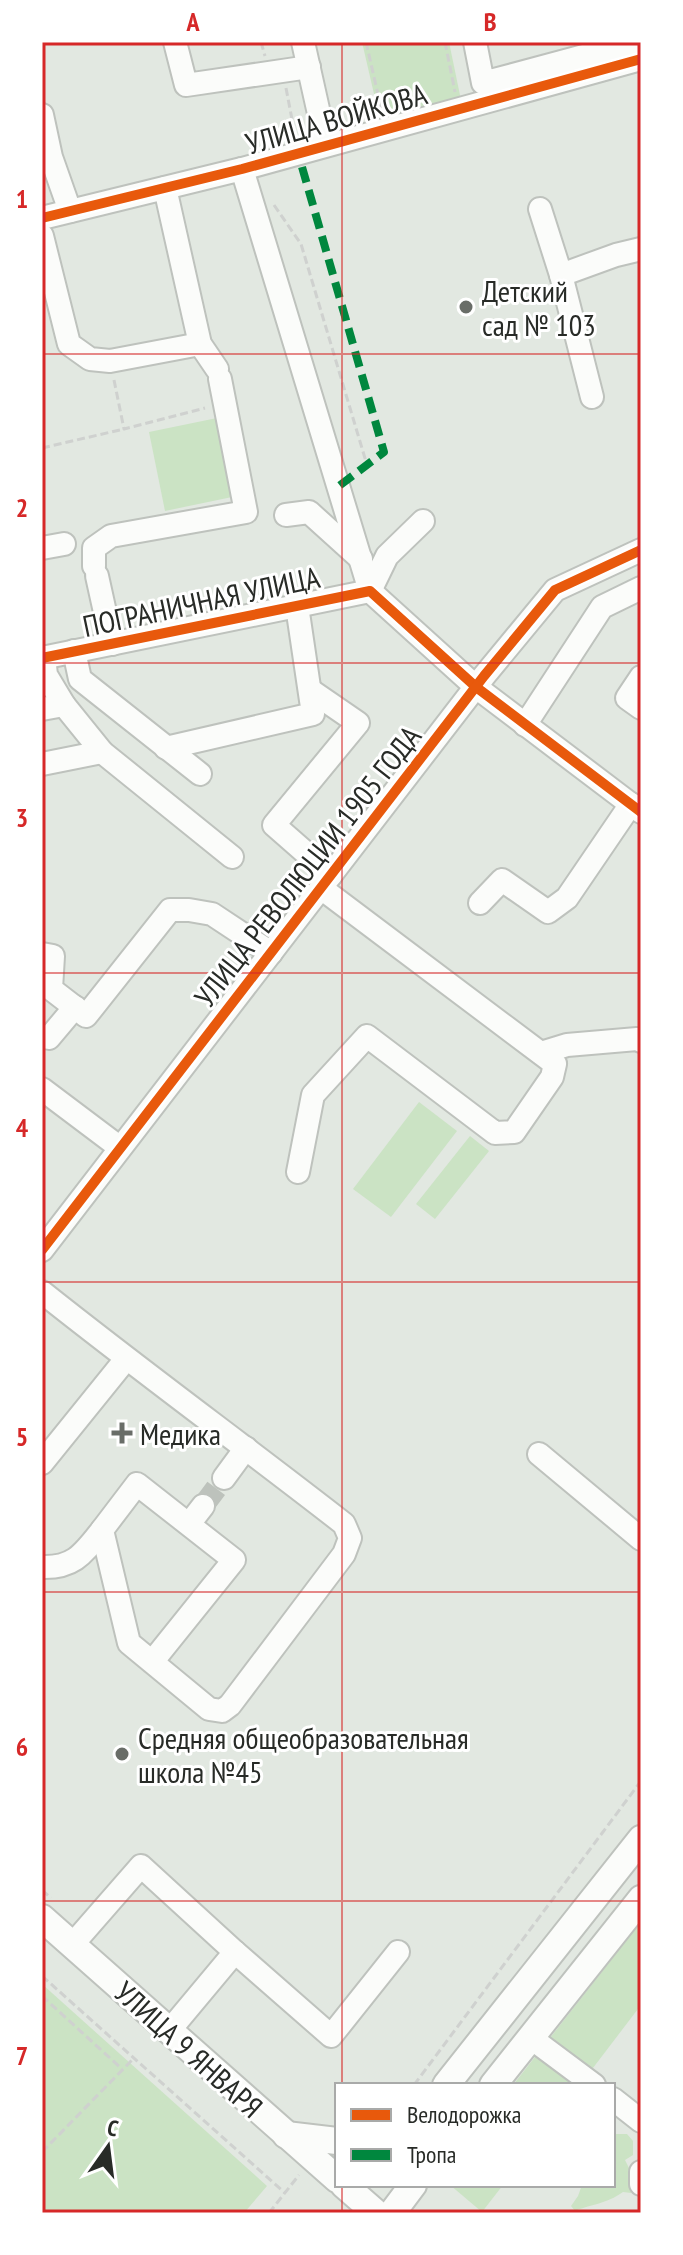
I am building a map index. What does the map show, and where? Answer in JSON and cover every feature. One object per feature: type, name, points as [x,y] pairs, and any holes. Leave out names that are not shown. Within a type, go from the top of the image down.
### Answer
[{"type":"main road","points":[[448,2083],[641,1839]]},
{"type":"main road","points":[[495,2083],[641,1899]]},
{"type":"main road","name":"УЛИЦА 9 ЯНВАРЯ","points":[[42,1918],[335,2177]]},
{"type":"main road","points":[[286,2135],[335,2141]]},
{"type":"main road","points":[[392,2213],[412,2187]]},
{"type":"street","points":[[175,42],[186,85],[309,67]]},
{"type":"street","points":[[303,42],[326,145]]},
{"type":"street","points":[[475,42],[483,83],[636,42]]},
{"type":"street","name":"УЛИЦА ВОЙКОВА","points":[[43,218],[242,169],[641,59]]},
{"type":"street","points":[[42,115],[51,157],[70,211]]},
{"type":"street","points":[[242,169],[370,591],[476,687],[636,808],[567,898],[548,912],[502,880],[480,903]]},
{"type":"street","points":[[165,188],[200,344],[219,374],[246,512]]},
{"type":"street","points":[[540,209],[561,275],[592,397]]},
{"type":"street","points":[[43,218],[69,344],[90,359],[110,361],[200,344]]},
{"type":"street","points":[[561,275],[641,249]]},
{"type":"street","points":[[112,644],[78,554],[111,536],[246,512],[281,516],[309,512],[362,560]]},
{"type":"street","points":[[370,591],[387,556],[423,521]]},
{"type":"street","name":"УЛИЦА РЕВОЛЮЦИИ 1905 ГОДА","points":[[42,1250],[476,687],[555,590],[641,550]]},
{"type":"street","points":[[525,725],[602,607],[641,588]]},
{"type":"street","name":"ПОГРАНИЧНАЯ УЛИЦА","points":[[43,658],[370,591]]},
{"type":"street","points":[[166,748],[313,714],[297,606]]},
{"type":"street","points":[[74,651],[80,679],[200,774]]},
{"type":"street","points":[[43,658],[53,707],[102,752],[232,857]]},
{"type":"street","points":[[641,677],[627,698],[641,708]]},
{"type":"street","points":[[298,1172],[313,1095],[367,1036],[495,1133],[514,1132],[552,1077],[555,1064],[326,882],[274,825],[358,723],[310,690]]},
{"type":"street","points":[[42,764],[102,752]]},
{"type":"street","points":[[42,954],[53,956],[51,989],[86,1016],[170,910],[212,914],[271,953]]},
{"type":"street","points":[[49,1038],[75,1007]]},
{"type":"street","points":[[541,1053],[567,1045],[641,1041]]},
{"type":"street","points":[[42,1089],[119,1147]]},
{"type":"street","points":[[42,1292],[344,1524],[350,1538],[344,1554],[230,1705],[222,1711],[209,1709],[129,1643],[102,1530]]},
{"type":"street","points":[[42,1463],[126,1359]]},
{"type":"street","points":[[224,1478],[246,1448]]},
{"type":"street","points":[[539,1454],[641,1539]]},
{"type":"street","points":[[57,1570],[86,1551],[137,1484],[234,1560],[152,1662]]},
{"type":"street","points":[[189,1524],[203,1506]]},
{"type":"street","points":[[72,1945],[141,1866],[331,2036],[398,1952]]},
{"type":"street","points":[[169,2031],[235,1952]]},
{"type":"street","points":[[531,2038],[591,2083]]},
{"type":"street","points":[[615,2100],[638,2113]]},
{"type":"street","points":[[641,2172],[641,2184]]},
{"type":"path","points":[[261,42],[269,73],[285,80],[299,153]]},
{"type":"path","points":[[366,42],[383,115]]},
{"type":"path","points":[[445,42],[456,97]]},
{"type":"path","points":[[274,205],[301,244],[367,465]]},
{"type":"path","points":[[110,361],[124,429]]},
{"type":"path","points":[[42,448],[224,403]]},
{"type":"path","points":[[415,2083],[641,1781]]},
{"type":"path","points":[[42,1976],[285,2193],[269,2213]]},
{"type":"path","points":[[42,1996],[123,2070]]},
{"type":"path","points":[[42,2152],[134,2058]]},
{"type":"green space","points":[[362,42],[449,42],[461,100],[380,120]]},
{"type":"green space","points":[[217,418],[232,497],[165,511],[149,432]]},
{"type":"green space","points":[[419,1102],[457,1131],[391,1217],[353,1189]]},
{"type":"green space","points":[[470,1136],[489,1151],[435,1219],[416,1204]]},
{"type":"green space","points":[[641,1922],[641,2005],[582,2083],[515,2083]]},
{"type":"green space","points":[[42,1984],[267,2186],[244,2213],[48,2213],[42,2207]]},
{"type":"green space","points":[[627,2134],[633,2141],[633,2155],[625,2160],[635,2180],[631,2193],[623,2192],[575,2211],[571,2206],[581,2187],[615,2187],[615,2136]]},
{"type":"green space","points":[[452,2187],[501,2187],[482,2212]]},
{"type":"tunnel","points":[[203,1506],[224,1478]]},
{"type":"marked path","points":[[302,167],[384,452],[339,486]]},
{"type":"cycle path","points":[[42,218],[242,169],[641,59]]},
{"type":"cycle path","points":[[42,1250],[484,676],[555,590],[641,550]]},
{"type":"cycle path","points":[[42,658],[370,591],[476,687],[641,812]]},
{"type":"place","name":"Детский сад № 103","points":[[466,307]]},
{"type":"place","name":"Медика","points":[[122,1433]]},
{"type":"place","name":"Средняя общеобразовательная школа №45","points":[[122,1754]]}]
